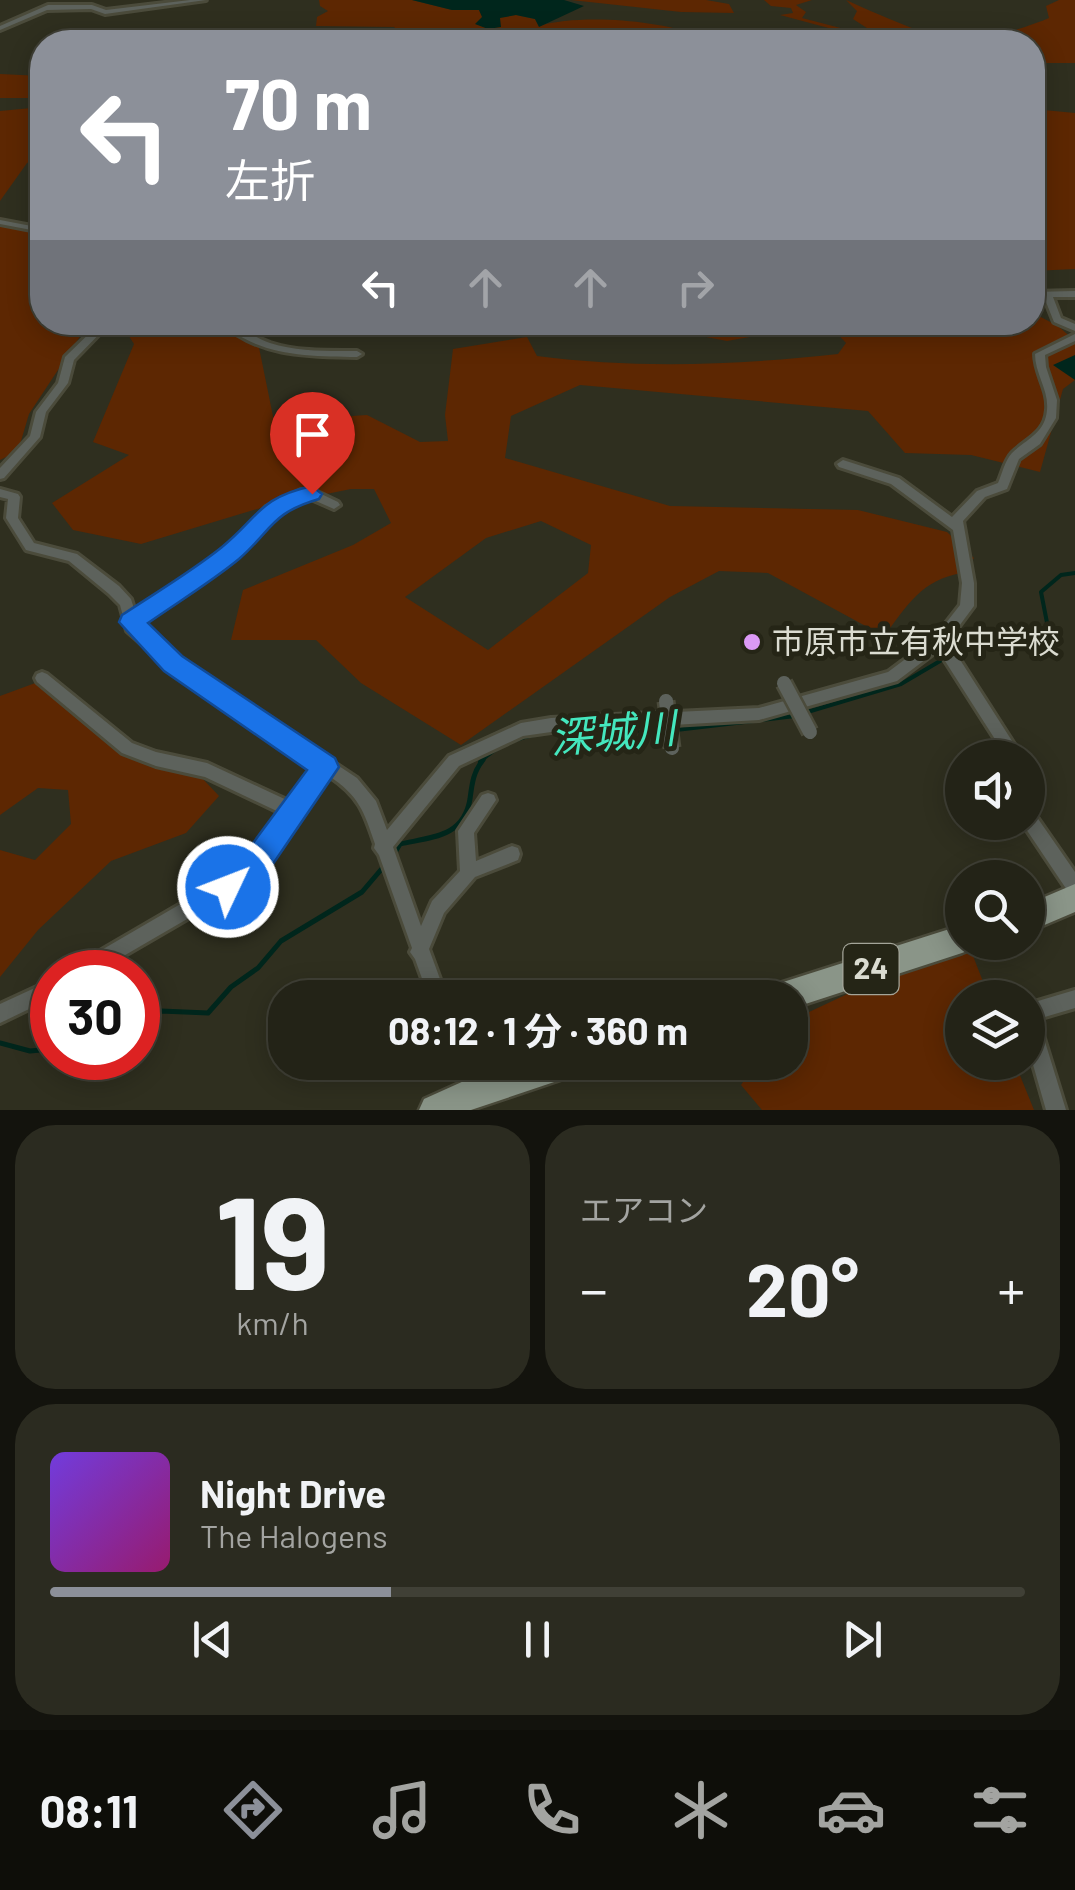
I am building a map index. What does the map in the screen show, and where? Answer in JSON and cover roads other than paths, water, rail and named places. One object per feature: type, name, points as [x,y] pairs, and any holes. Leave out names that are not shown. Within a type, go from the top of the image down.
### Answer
[{"type":"main road","points":[[1045,911],[1075,898]]},
{"type":"main road","name":"24","points":[[808,989],[945,945]]},
{"type":"main road","points":[[434,1110],[468,1080]]},
{"type":"street","points":[[44,8],[52,0]]},
{"type":"street","points":[[0,28],[64,0]]},
{"type":"street","points":[[44,8],[92,7],[105,12],[203,0]]},
{"type":"street","points":[[0,222],[30,228]]},
{"type":"street","points":[[1045,296],[1075,294]]},
{"type":"street","points":[[1048,296],[1056,320],[1075,328]]},
{"type":"street","points":[[0,476],[36,437],[41,412],[63,382],[69,360],[94,335]]},
{"type":"street","points":[[240,335],[280,351],[357,354]]},
{"type":"street","points":[[382,848],[454,761],[520,730],[551,724],[710,719],[803,704],[892,677],[940,642],[967,606],[968,583],[957,527],[967,506],[981,494],[1003,486],[1014,456],[1031,448],[1044,430],[1052,396],[1039,369],[1040,354],[1075,337]]},
{"type":"street","points":[[843,464],[896,481],[957,527]]},
{"type":"street","points":[[0,493],[14,498],[12,518],[30,547],[73,557],[126,604],[131,622],[173,663],[352,783],[370,806],[430,980]]},
{"type":"street","points":[[131,622],[232,552],[270,510],[301,494],[312,494],[334,504]]},
{"type":"street","points":[[940,642],[1004,740]]},
{"type":"street","points":[[42,678],[127,748],[207,770],[295,812]]},
{"type":"street","points":[[784,682],[810,732]]},
{"type":"street","points":[[666,700],[672,748]]},
{"type":"street","points":[[118,950],[250,873],[326,767]]},
{"type":"street","points":[[468,872],[466,831],[488,800]]},
{"type":"street","points":[[1043,840],[1075,887]]},
{"type":"street","points":[[418,952],[438,907],[468,872],[512,854]]},
{"type":"street","points":[[1045,1009],[1075,999]]},
{"type":"street","points":[[0,1014],[30,1000]]},
{"type":"street","points":[[1045,1073],[1056,1110]]},
{"type":"water","points":[[412,0],[564,0],[584,6],[539,27],[535,19],[516,15],[500,18],[501,27],[488,29],[475,24],[482,17],[479,10],[452,10]]},
{"type":"waterway","points":[[1075,360],[1061,365],[1075,375]]},
{"type":"waterway","name":"深城川","points":[[804,713],[901,684],[974,641],[995,637],[1038,648],[1050,638],[1041,592],[1061,575],[1075,573]]},
{"type":"waterway","name":"深城川","points":[[676,730],[795,716]]},
{"type":"waterway","points":[[480,762],[498,748],[543,733],[666,731]]},
{"type":"waterway","name":"深城川","points":[[394,854],[400,844],[435,837],[461,821],[483,760]]},
{"type":"waterway","name":"深城川","points":[[160,1012],[208,1013],[231,987],[258,968],[281,941],[362,892],[385,865]]},
{"type":"waterway","name":"深城川","points":[[0,1043],[30,1051]]},
{"type":"place","name":"市原市立有秋中学校","points":[[752,642]]}]
